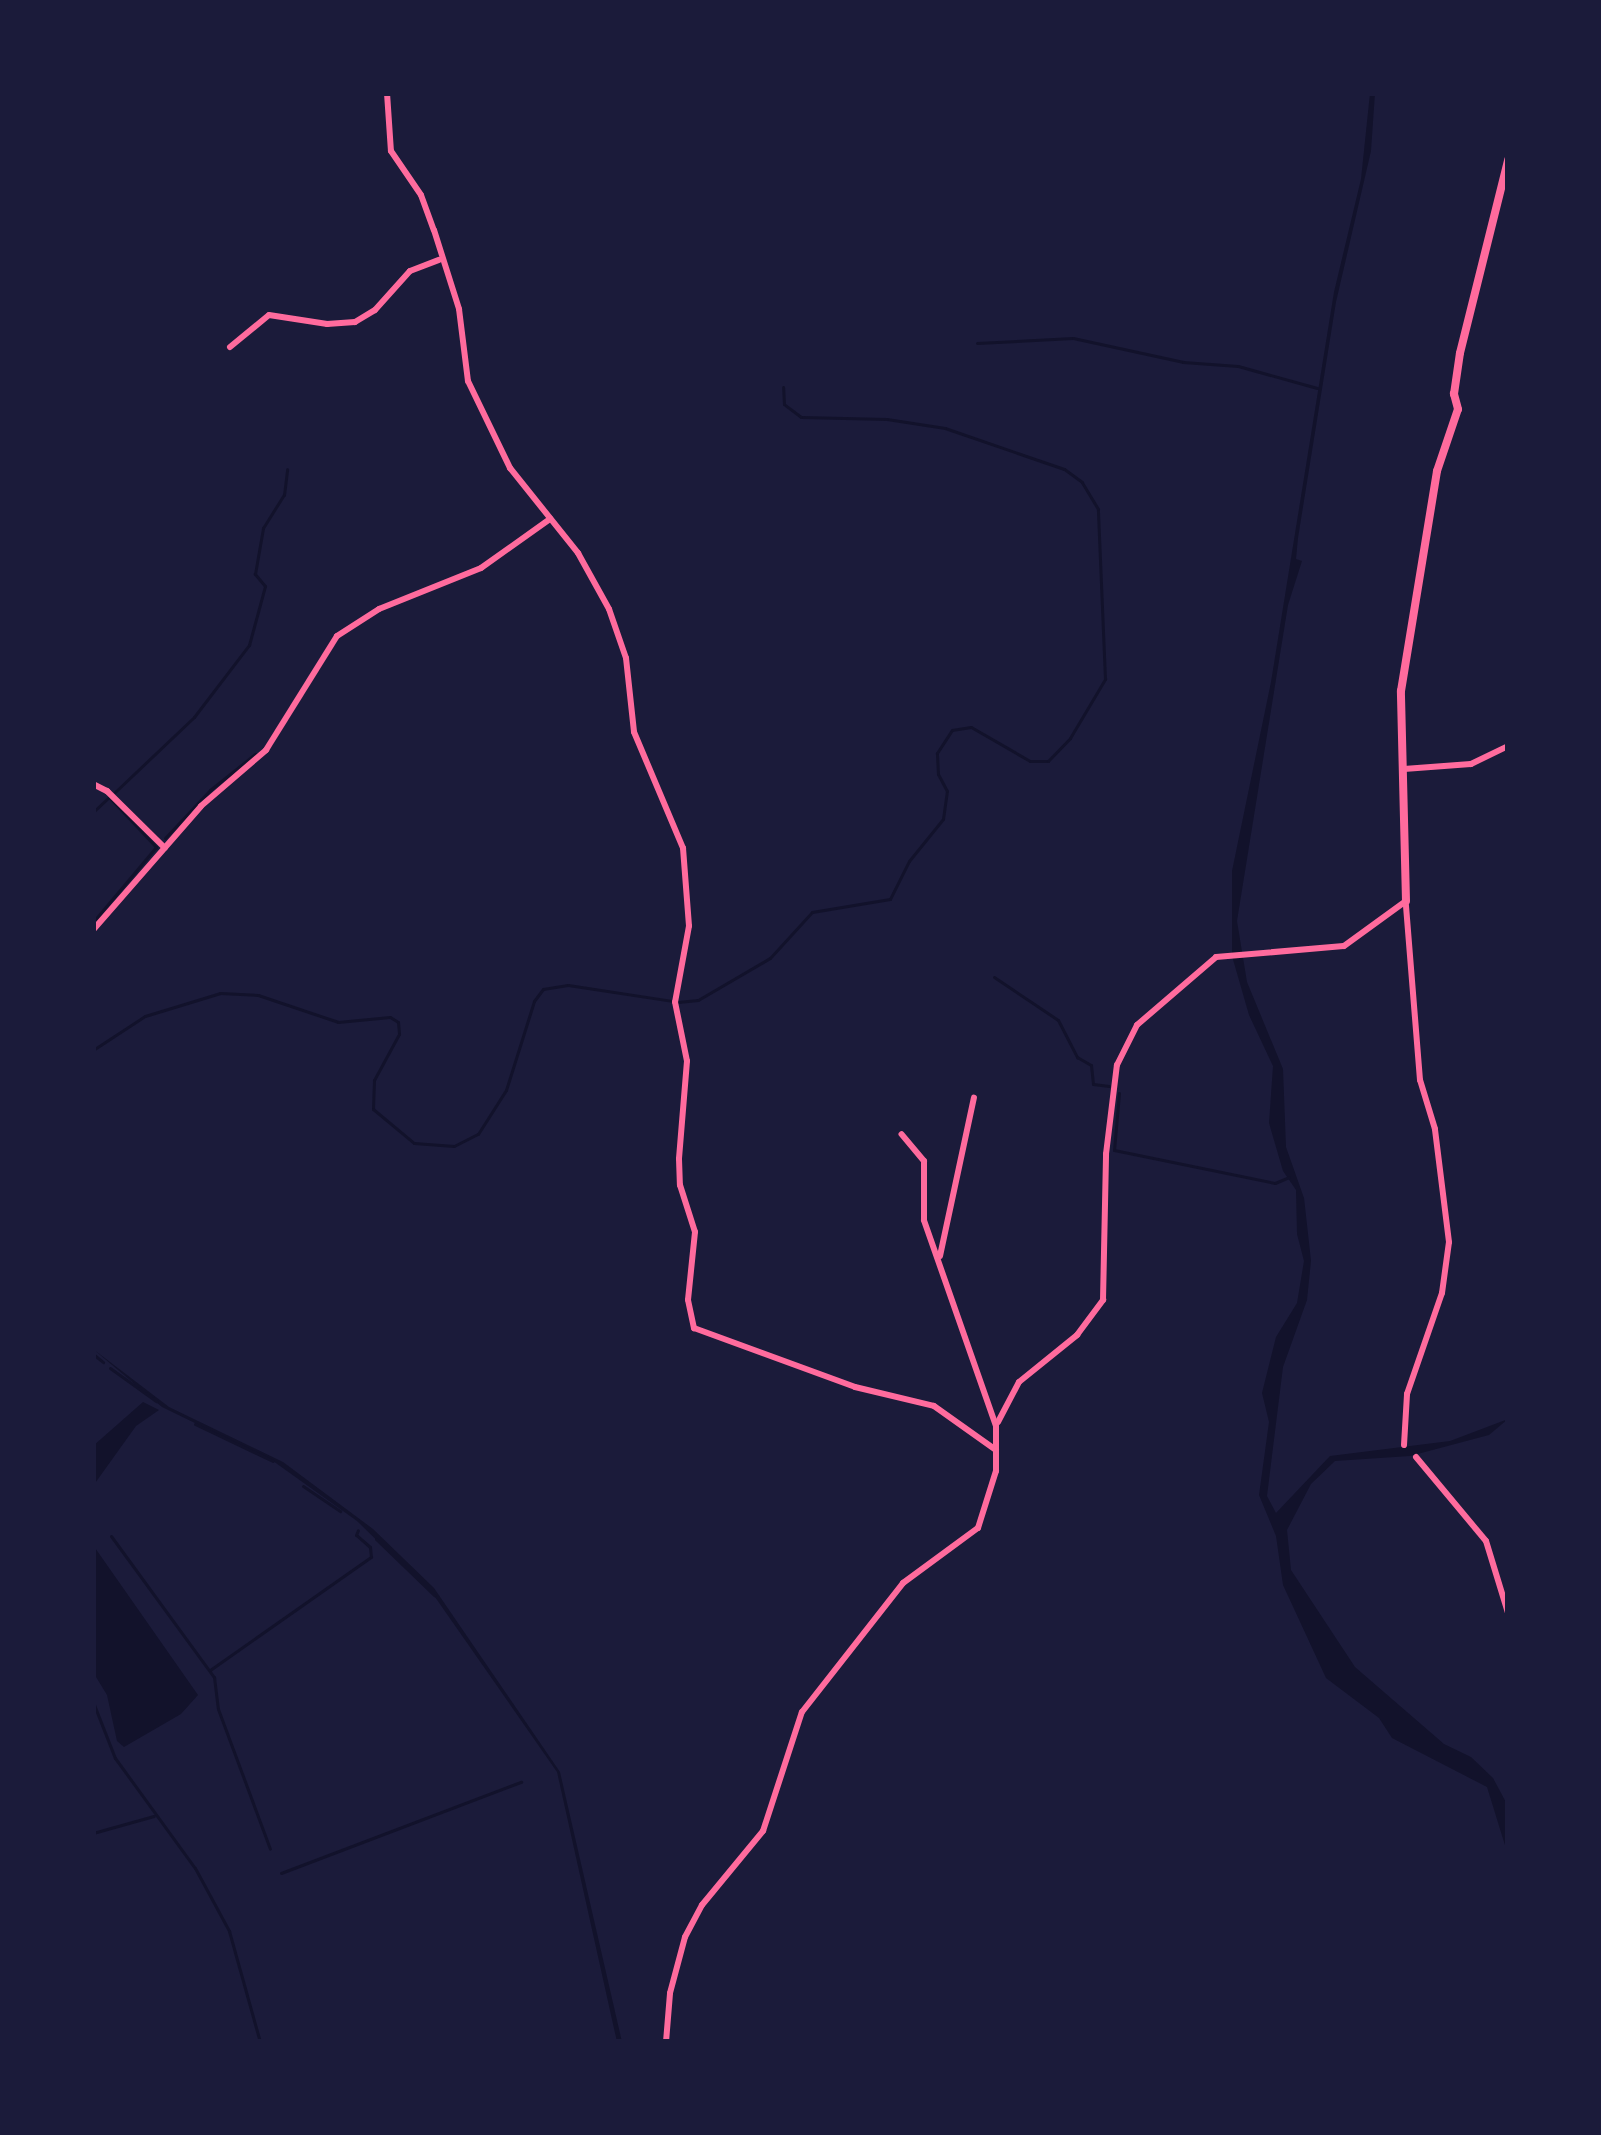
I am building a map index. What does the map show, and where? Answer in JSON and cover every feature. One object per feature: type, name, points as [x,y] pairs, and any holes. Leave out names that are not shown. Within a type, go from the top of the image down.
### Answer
[{"type":"street","points":[[387,93],[391,151],[421,195],[459,309],[463,362],[473,393],[510,468],[590,571],[616,626],[634,732],[685,856],[688,944],[675,1002],[687,1061],[679,1160],[680,1185],[694,1232],[688,1300],[694,1328],[840,1382],[934,1406],[996,1450]]},
{"type":"street","points":[[1404,1445],[1407,1394],[1442,1293],[1449,1242],[1435,1129],[1420,1080],[1406,901],[1399,704],[1432,493],[1456,415],[1460,353],[1508,160]]},
{"type":"street","points":[[230,347],[269,315],[327,324],[355,322],[375,310],[410,271],[439,260]]},
{"type":"street","points":[[93,929],[214,792],[277,735],[337,636],[379,609],[481,568],[550,519]]},
{"type":"street","points":[[1404,769],[1471,764],[1508,746]]},
{"type":"street","points":[[93,784],[107,790],[164,848]]},
{"type":"street","points":[[996,1426],[1019,1382],[1077,1335],[1103,1300],[1105,1173],[1117,1065],[1137,1025],[1216,957],[1344,946],[1406,901]]},
{"type":"street","points":[[939,1259],[951,1224],[974,1098]]},
{"type":"street","points":[[666,2042],[670,1993],[685,1937],[702,1905],[763,1831],[802,1712],[903,1582],[978,1528],[996,1471],[996,1426],[924,1220],[924,1161],[901,1134]]},
{"type":"street","points":[[1416,1457],[1486,1541],[1508,1613]]},
{"type":"shaded area","points":[[1370,93],[1375,93],[1371,151],[1336,302],[1298,538],[1296,559],[1302,561],[1288,605],[1237,921],[1247,982],[1283,1069],[1286,1147],[1304,1198],[1311,1261],[1307,1300],[1283,1367],[1267,1496],[1276,1513],[1330,1456],[1450,1441],[1508,1419],[1489,1435],[1410,1456],[1335,1461],[1311,1484],[1287,1530],[1291,1570],[1355,1667],[1444,1744],[1471,1757],[1493,1778],[1508,1806],[1508,1855],[1487,1787],[1392,1738],[1379,1718],[1326,1678],[1283,1585],[1276,1536],[1259,1495],[1269,1422],[1262,1393],[1276,1337],[1297,1303],[1304,1261],[1297,1234],[1296,1190],[1283,1171],[1269,1123],[1273,1066],[1249,1015],[1232,956],[1232,871],[1271,682],[1334,292],[1361,179]]},
{"type":"shaded area","points":[[93,1349],[169,1407],[283,1462],[373,1529],[434,1588],[560,1772],[622,2042],[617,2042],[557,1772],[435,1597],[357,1521],[273,1461],[162,1407]]},
{"type":"shaded area","points":[[143,1402],[159,1410],[136,1426],[93,1486],[93,1446]]},
{"type":"shaded area","points":[[93,1545],[198,1695],[181,1714],[124,1747],[117,1741],[107,1695],[93,1672]]},
{"type":"waterway","points":[[977,343],[1073,338],[1183,362],[1238,366],[1317,388]]},
{"type":"waterway","points":[[678,1002],[698,1000],[770,958],[812,912],[890,899],[909,861],[943,819],[947,791],[938,774],[937,753],[952,730],[971,727],[1030,761],[1048,761],[1070,738],[1105,679],[1098,509],[1082,482],[1064,469],[945,428],[887,419],[801,417],[784,404],[783,387]]},
{"type":"waterway","points":[[115,792],[194,717],[249,645],[265,586],[255,574],[263,528],[284,495],[287,469]]},
{"type":"waterway","points":[[165,838],[210,790],[255,754]]},
{"type":"waterway","points":[[93,812],[109,797],[156,847],[93,922]]},
{"type":"waterway","points":[[994,977],[1058,1020],[1077,1057],[1091,1065],[1093,1084],[1109,1086]]},
{"type":"waterway","points":[[93,1050],[145,1016],[220,993],[258,995],[338,1022],[390,1017],[398,1022],[399,1034],[374,1080],[373,1109],[414,1143],[454,1146],[478,1134],[506,1090],[534,1001],[543,989],[568,985],[672,1001]]},
{"type":"waterway","points":[[1119,1093],[1114,1150],[1275,1183],[1289,1177]]},
{"type":"waterway","points":[[93,1354],[103,1362]]},
{"type":"waterway","points":[[110,1368],[156,1401]]},
{"type":"waterway","points":[[195,1424],[273,1461]]},
{"type":"waterway","points":[[303,1486],[340,1511]]},
{"type":"waterway","points":[[210,1670],[371,1557],[370,1547],[356,1535],[358,1530]]},
{"type":"waterway","points":[[111,1536],[214,1677],[218,1709],[270,1849]]},
{"type":"waterway","points":[[376,1539],[434,1595]]},
{"type":"waterway","points":[[93,1702],[115,1758],[195,1868],[229,1931],[260,2042]]},
{"type":"waterway","points":[[281,1873],[521,1782]]},
{"type":"waterway","points":[[93,1833],[154,1816]]}]
